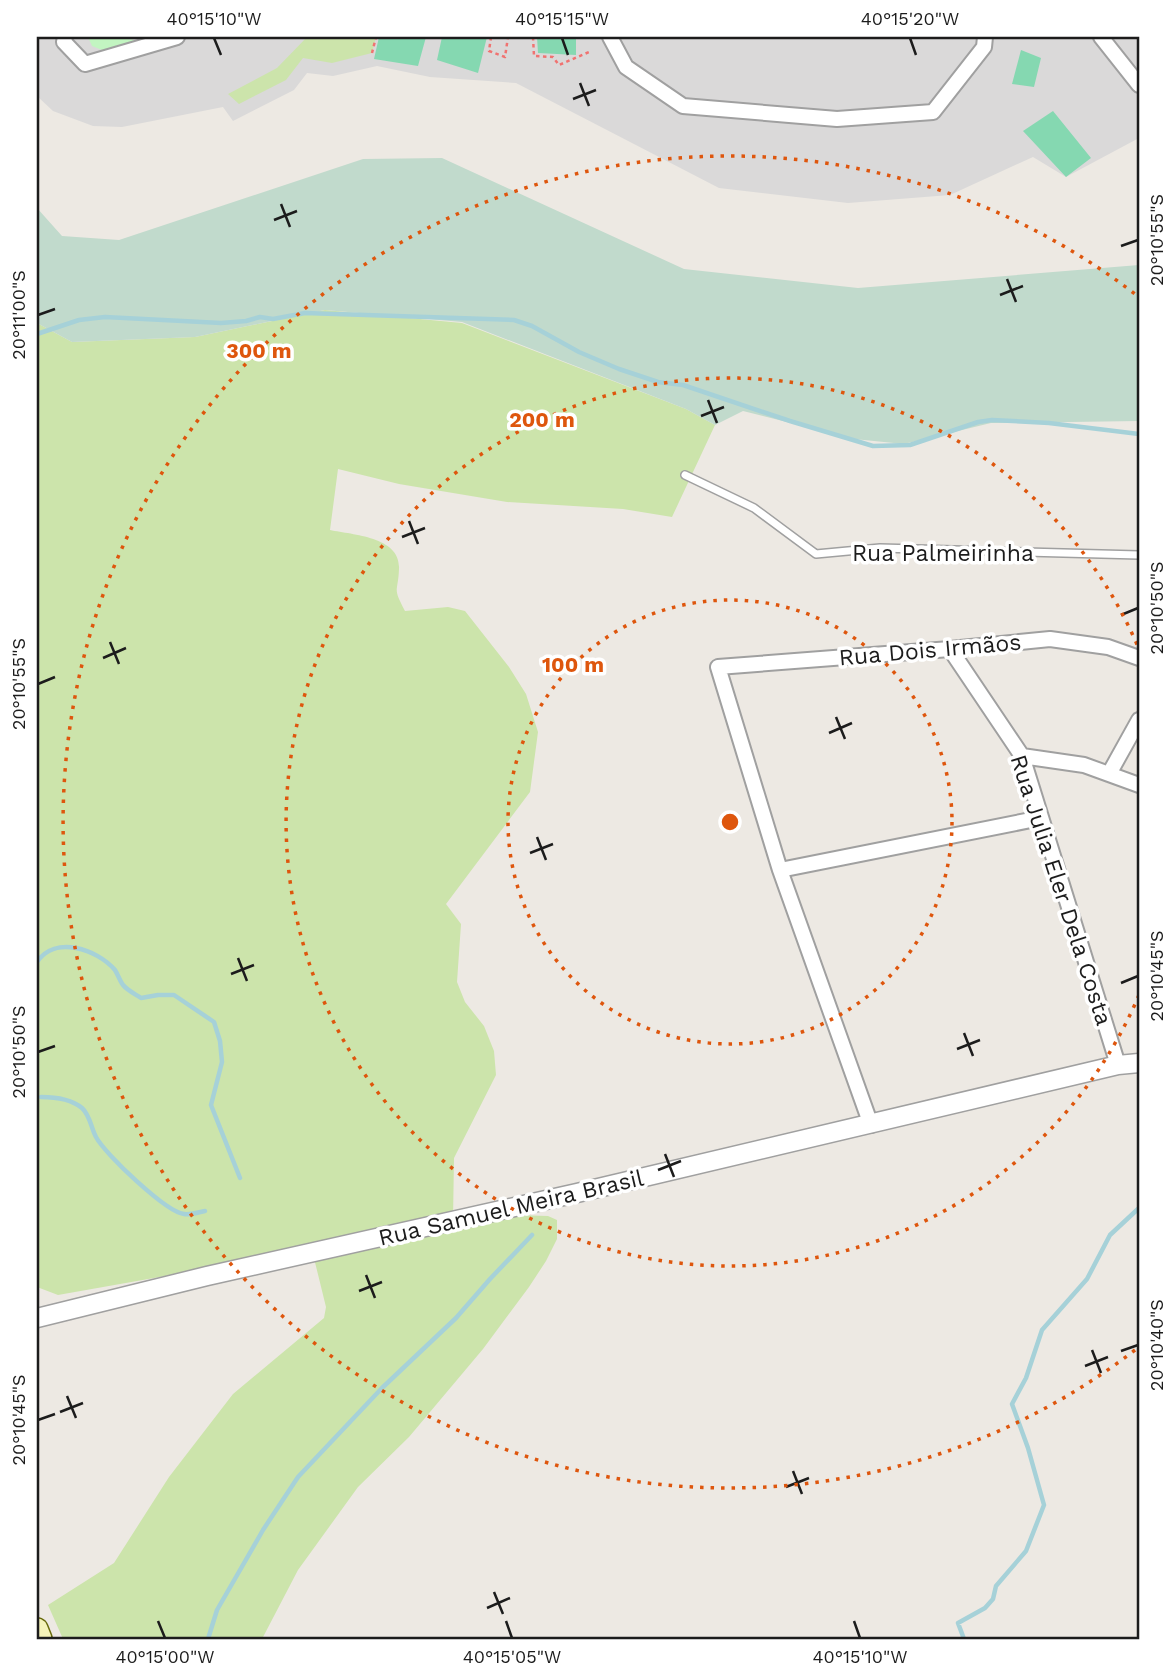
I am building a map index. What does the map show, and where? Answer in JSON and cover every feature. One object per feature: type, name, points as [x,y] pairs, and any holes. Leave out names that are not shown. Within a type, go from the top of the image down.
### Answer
[{"type":"main road","points":[[37,1629],[41,1639]]},
{"type":"street","points":[[65,37],[64,42],[85,64],[173,38]]},
{"type":"street","points":[[610,37],[626,67],[683,106],[837,120],[933,112],[984,47],[985,37]]},
{"type":"street","points":[[1101,37],[1139,85]]},
{"type":"street","name":"Rua Dois Irmãos","points":[[780,870],[718,667],[1050,639],[1108,646],[1139,658]]},
{"type":"street","name":"Rua Julia Eler Dela Costa","points":[[950,649],[1022,756],[1041,818],[1133,1062]]},
{"type":"street","points":[[1109,774],[1139,720]]},
{"type":"street","points":[[1022,756],[1084,765],[1139,785]]},
{"type":"street","points":[[871,1125],[780,870],[1041,818]]},
{"type":"street","name":"Rua Samuel Meira Brasil","points":[[40,1316],[1133,1062]]},
{"type":"lane","name":"Rua Palmeirinha","points":[[685,475],[754,508],[816,554],[880,548],[1139,555]]},
{"type":"path","points":[[372,53],[376,37]]},
{"type":"path","points":[[491,37],[489,51],[505,57],[508,37]]},
{"type":"path","points":[[533,37],[534,56],[552,57],[559,65],[589,51]]},
{"type":"shaded area","points":[[37,37],[1139,37],[1139,138],[1066,177],[1033,157],[950,195],[848,203],[719,188],[516,83],[430,77],[377,66],[333,76],[307,73],[294,90],[233,121],[223,107],[122,127],[93,126],[53,111],[37,96]]},
{"type":"green space","points":[[88,37],[114,37],[148,42],[107,52],[92,46]]},
{"type":"green space","points":[[307,37],[376,37],[372,53],[332,63],[303,58],[286,80],[239,104],[228,94],[277,68]]},
{"type":"green space","points":[[379,37],[426,37],[418,66],[374,59]]},
{"type":"green space","points":[[442,37],[487,37],[478,73],[437,60]]},
{"type":"green space","points":[[537,37],[576,37],[576,55],[538,53]]},
{"type":"green space","points":[[1021,50],[1041,58],[1034,87],[1012,84]]},
{"type":"green space","points":[[1053,111],[1091,158],[1066,177],[1023,131]]},
{"type":"green space","points":[[442,158],[684,269],[858,288],[1139,265],[1139,421],[991,423],[904,444],[854,439],[743,411],[715,425],[686,409],[462,322],[325,310],[195,337],[72,342],[37,323],[37,208],[62,236],[119,240],[363,159]]},
{"type":"green space","points":[[325,310],[462,323],[686,409],[715,425],[672,517],[623,509],[507,502],[399,484],[338,469],[330,530],[374,539],[392,550],[398,558],[397,593],[405,611],[448,607],[465,611],[509,667],[526,694],[538,732],[530,792],[446,904],[461,924],[457,982],[465,1002],[484,1026],[494,1051],[496,1075],[454,1158],[453,1220],[492,1222],[516,1215],[548,1216],[557,1220],[557,1239],[529,1287],[483,1349],[409,1437],[358,1487],[298,1570],[262,1639],[63,1639],[48,1605],[114,1563],[169,1477],[233,1394],[324,1318],[326,1307],[312,1250],[58,1295],[37,1287],[37,323],[72,342],[195,337]]},
{"type":"waterway","points":[[37,334],[79,320],[105,317],[221,323],[260,317],[273,319],[305,313],[514,320],[532,326],[579,352],[619,369],[658,382],[683,385],[873,446],[910,445],[978,422],[992,420],[1049,423],[1139,434]]},
{"type":"waterway","points":[[37,962],[54,949],[65,947],[87,951],[107,963],[115,970],[125,987],[141,998],[174,995],[214,1022],[220,1041],[222,1062],[211,1105],[240,1178]]},
{"type":"waterway","points":[[41,1097],[57,1098],[82,1108],[94,1133],[111,1156],[164,1204],[184,1214],[205,1211]]},
{"type":"waterway","points":[[964,1639],[958,1623],[985,1608],[993,1599],[996,1586],[1026,1551],[1044,1505],[1012,1404],[1026,1378],[1042,1330],[1087,1279],[1110,1235],[1139,1208]]},
{"type":"waterway","points":[[208,1639],[217,1610],[263,1530],[298,1477],[382,1388],[456,1318],[532,1235]]}]
